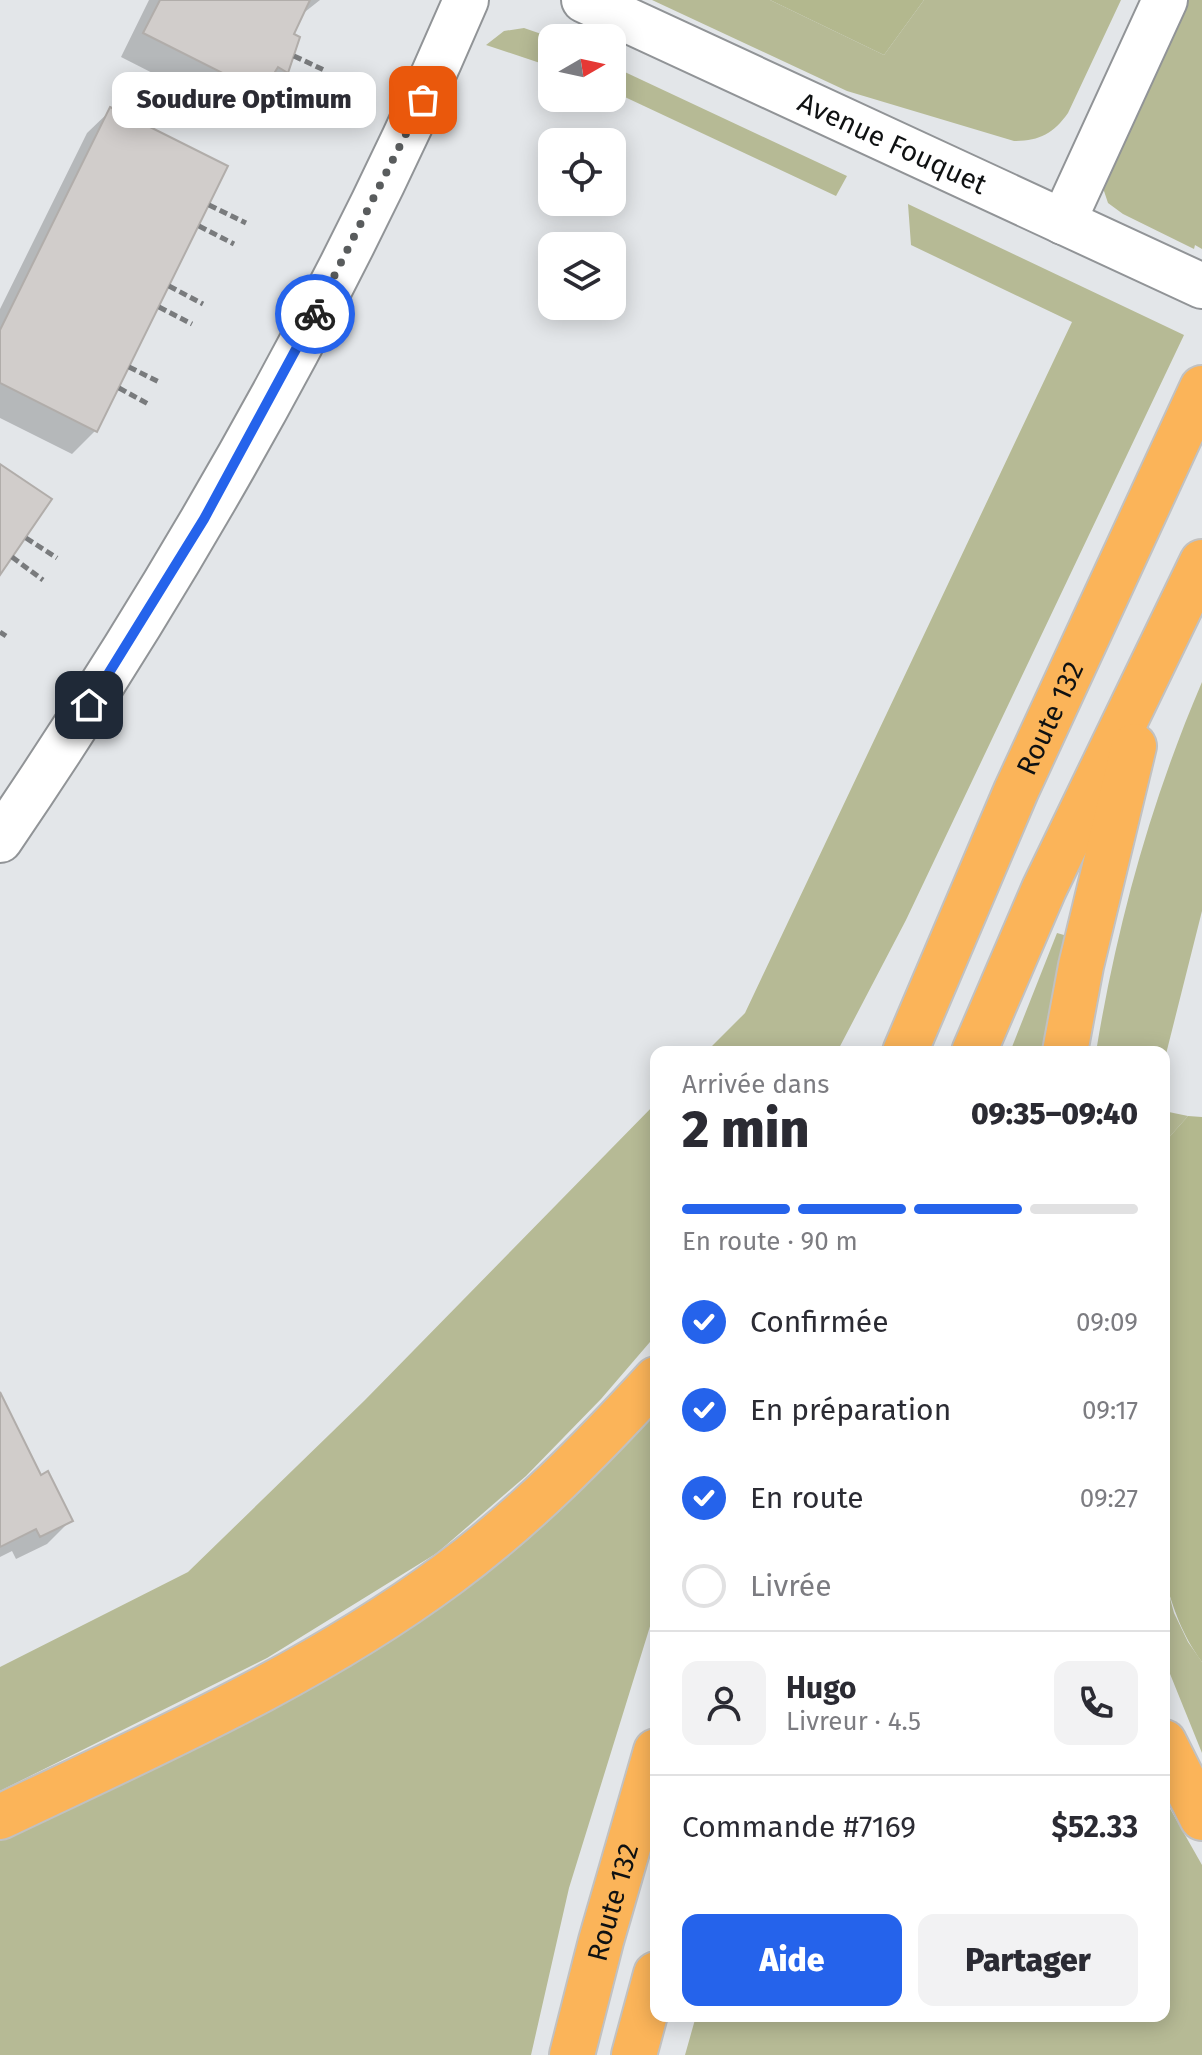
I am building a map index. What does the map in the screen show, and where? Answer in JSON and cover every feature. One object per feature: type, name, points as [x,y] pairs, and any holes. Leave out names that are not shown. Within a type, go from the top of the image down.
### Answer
[{"type":"highway","name":"Route 132","points":[[908,1046],[1016,791],[1202,388]]},
{"type":"highway","points":[[977,1046],[1044,889],[1202,562]]},
{"type":"highway","points":[[1066,1046],[1081,966],[1153,666]]},
{"type":"highway","points":[[0,1817],[281,1679],[375,1625],[449,1573],[527,1510],[650,1385]]},
{"type":"highway","points":[[1170,1754],[1202,1818]]},
{"type":"highway","name":"Route 132","points":[[572,2055],[650,1772]]},
{"type":"highway","points":[[634,2055],[650,1996]]},
{"type":"street","points":[[0,840],[140,625],[252,434],[380,188],[466,0]]},
{"type":"street","name":"Avenue Fouquet","points":[[584,0],[1190,281]]},
{"type":"street","points":[[1063,222],[1165,0]]},
{"type":"path","points":[[294,56],[324,70]]},
{"type":"path","points":[[209,205],[246,223]]},
{"type":"path","points":[[199,226],[234,244]]},
{"type":"path","points":[[169,286],[203,304]]},
{"type":"path","points":[[159,307],[192,324]]},
{"type":"path","points":[[129,367],[161,383]]},
{"type":"path","points":[[119,388],[150,405]]},
{"type":"path","points":[[26,538],[57,558]]},
{"type":"path","points":[[12,557],[43,580]]},
{"type":"green space","points":[[652,0],[770,0],[884,55],[924,0],[1121,0],[1068,113],[1045,135],[1014,141],[847,91]]},
{"type":"green space","points":[[770,0],[924,0],[884,55]]},
{"type":"green space","points":[[1184,0],[1202,0],[1202,249],[1195,245],[1194,249],[1123,214],[1108,203],[1102,185]]},
{"type":"green space","points":[[524,28],[538,33],[538,62],[486,45],[504,31]]},
{"type":"green space","points":[[626,73],[847,176],[836,196],[626,98]]},
{"type":"green space","points":[[908,204],[1184,335],[906,920],[840,1046],[712,1046],[745,1013],[1072,322],[911,245]]},
{"type":"green space","points":[[1202,682],[1202,911],[1168,1046],[1097,1046],[1125,910],[1152,818]]},
{"type":"green space","points":[[1057,933],[1071,937],[1049,1046],[1012,1046]]},
{"type":"green space","points":[[650,1109],[650,1342],[601,1399],[526,1476],[437,1553],[267,1658],[0,1791],[0,1667],[188,1572],[365,1400]]},
{"type":"green space","points":[[1170,1112],[1188,1116],[1170,1136]]},
{"type":"green space","points":[[1188,1116],[1202,1117],[1202,1662],[1189,1642],[1170,1596],[1170,1136]]},
{"type":"green space","points":[[650,1413],[650,1626],[569,1888],[531,2055],[0,2055],[0,1840],[253,1716],[376,1647],[493,1568],[558,1512]]},
{"type":"green space","points":[[1170,1598],[1188,1642],[1202,1662],[1202,1753],[1170,1674]]},
{"type":"green space","points":[[1170,1809],[1202,1865],[1202,2055],[685,2055],[694,2022],[1170,2022]]},
{"type":"building","points":[[160,0],[310,0],[294,34],[300,37],[288,73],[278,67],[262,93],[143,33]]},
{"type":"building","points":[[110,107],[228,166],[97,432],[0,383],[0,330]]},
{"type":"building","points":[[0,464],[52,499],[0,575]]},
{"type":"building","points":[[0,1392],[41,1475],[48,1471],[73,1521],[40,1537],[36,1529],[0,1547]]},
{"type":"way so far","points":[[315,314],[423,100]]},
{"type":"place","name":"Soudure Optimum","points":[[423,100]]},
{"type":"route","points":[[89,705],[204,519],[315,314]]}]
